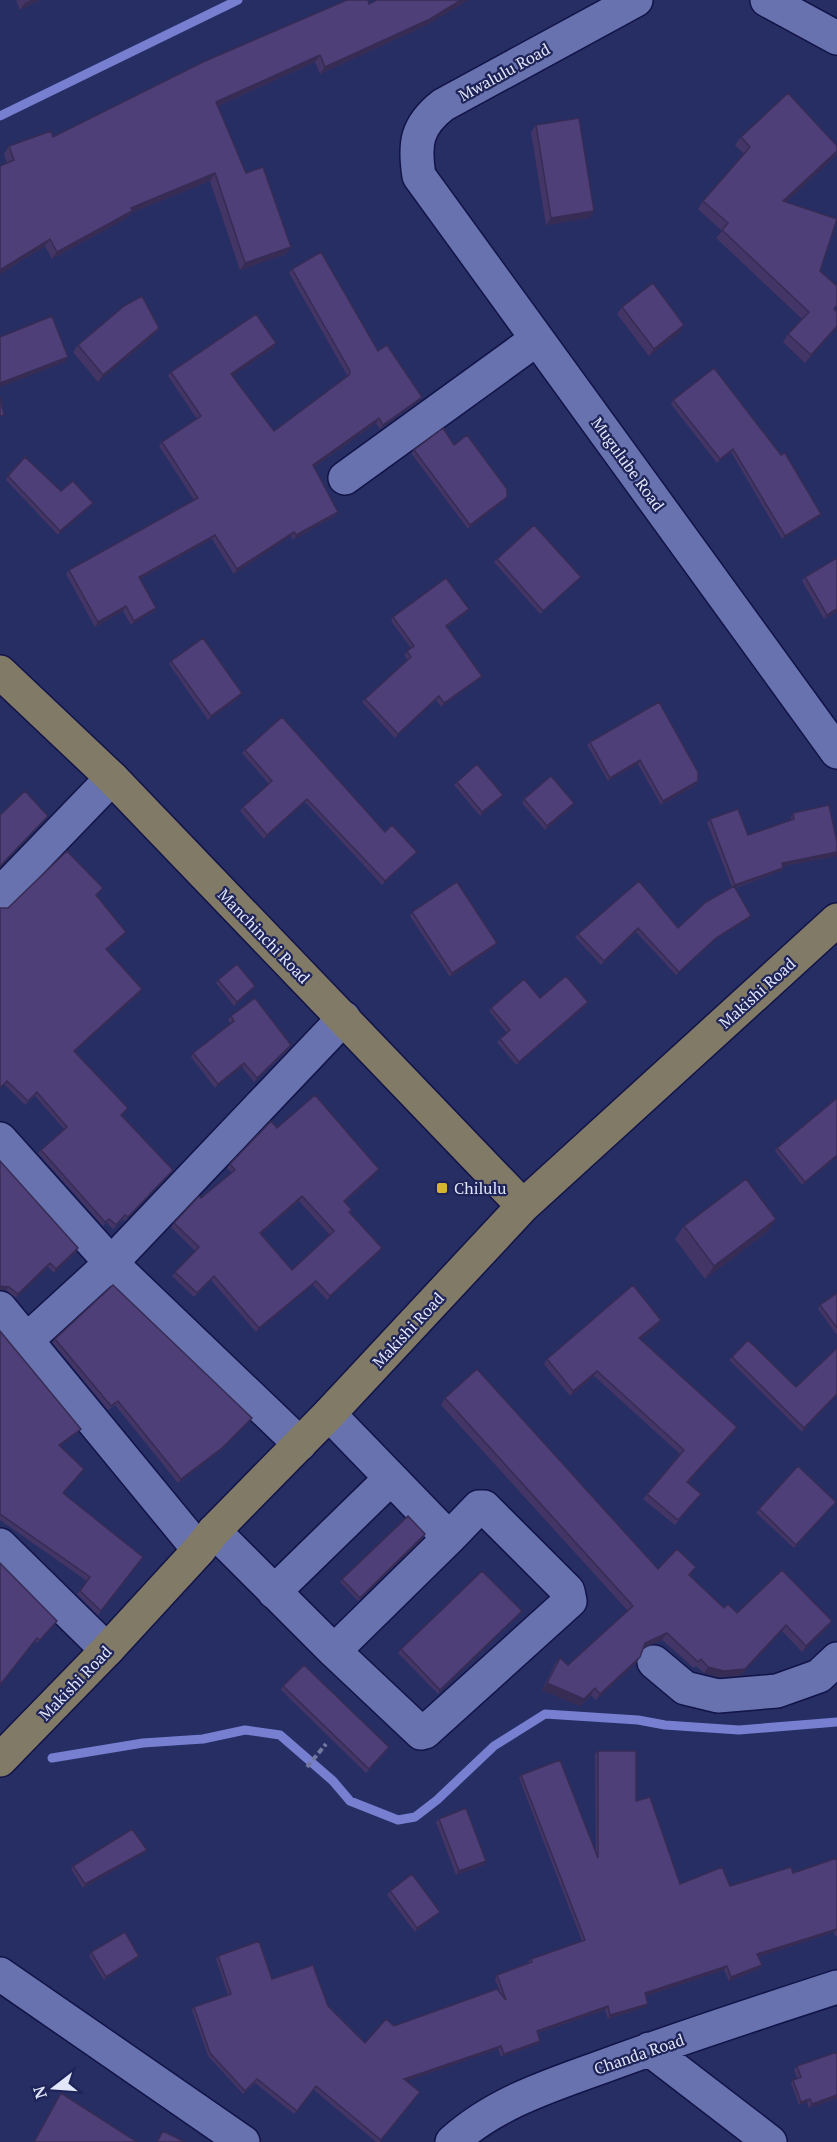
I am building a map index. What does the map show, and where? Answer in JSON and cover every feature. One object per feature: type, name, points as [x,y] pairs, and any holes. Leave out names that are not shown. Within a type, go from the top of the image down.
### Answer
[{"type":"main road","name":"Manchinchi Road","points":[[0,672],[112,778],[523,1206]]},
{"type":"main road","name":"Makishi Road","points":[[0,1760],[107,1650],[206,1540],[329,1414],[523,1206],[837,920]]},
{"type":"street","name":"Mwalulu Road","points":[[419,176],[416,143],[429,116],[443,105],[636,0]]},
{"type":"street","points":[[767,0],[837,38]]},
{"type":"street","name":"Mugulube Road","points":[[419,176],[837,752]]},
{"type":"street","points":[[345,478],[537,339]]},
{"type":"street","points":[[0,894],[112,778]]},
{"type":"street","points":[[28,1339],[111,1263],[344,1018]]},
{"type":"street","points":[[0,1139],[111,1263],[300,1444]]},
{"type":"street","points":[[0,1308],[206,1540],[274,1592],[334,1652],[423,1733],[570,1601],[568,1591],[484,1507],[479,1507],[334,1652]]},
{"type":"street","points":[[329,1414],[449,1538]]},
{"type":"street","points":[[274,1592],[391,1478]]},
{"type":"street","points":[[0,1545],[107,1650]]},
{"type":"street","points":[[654,1662],[685,1688],[718,1696],[777,1691],[819,1676],[837,1659]]},
{"type":"street","points":[[0,1974],[243,2142]]},
{"type":"street","name":"Chanda Road","points":[[452,2142],[486,2115],[517,2099],[649,2049],[837,1987]]},
{"type":"street","points":[[649,2049],[770,2142]]},
{"type":"path","points":[[306,1767],[326,1744]]},
{"type":"building","points":[[347,0],[368,0],[369,4],[377,0],[461,0],[430,19],[325,67],[320,55],[216,102],[246,173],[263,167],[291,247],[245,263],[215,173],[131,208],[132,211],[57,252],[50,239],[0,270],[0,166],[14,160],[9,146],[51,131],[53,137],[203,62]]},
{"type":"building","points":[[788,93],[837,146],[837,151],[783,201],[837,219],[820,271],[837,286],[837,305],[834,309],[837,312],[837,326],[811,355],[788,334],[809,312],[722,230],[728,223],[703,201],[750,147],[741,137]]},
{"type":"building","points":[[579,118],[594,211],[551,218],[536,125]]},
{"type":"building","points":[[321,252],[378,351],[387,345],[422,397],[383,425],[379,418],[313,465],[338,512],[296,535],[294,532],[237,569],[215,535],[139,577],[156,608],[134,621],[126,606],[98,622],[69,570],[198,498],[162,442],[201,416],[171,372],[256,314],[276,343],[231,374],[274,431],[349,375],[350,371],[292,269]]},
{"type":"building","points":[[653,283],[684,325],[654,349],[622,307]]},
{"type":"building","points":[[142,296],[159,328],[103,375],[78,345],[124,306]]},
{"type":"building","points":[[52,316],[68,357],[0,383],[0,337]]},
{"type":"building","points":[[714,368],[781,455],[785,453],[821,514],[785,536],[733,449],[720,459],[673,400]]},
{"type":"building","points":[[0,397],[4,415],[0,416]]},
{"type":"building","points":[[443,428],[454,445],[467,435],[507,489],[507,497],[470,525],[414,450]]},
{"type":"building","points":[[25,457],[61,491],[73,481],[93,503],[60,531],[8,476]]},
{"type":"building","points":[[534,525],[581,577],[543,611],[497,559]]},
{"type":"building","points":[[837,558],[837,609],[827,615],[805,577]]},
{"type":"building","points":[[446,578],[469,609],[446,626],[482,676],[444,703],[439,696],[398,734],[365,699],[411,657],[407,651],[414,646],[393,617]]},
{"type":"building","points":[[203,638],[242,693],[211,716],[171,661]]},
{"type":"building","points":[[659,702],[698,772],[698,781],[663,801],[640,760],[610,778],[590,742]]},
{"type":"building","points":[[282,717],[385,832],[392,825],[417,852],[385,881],[307,799],[267,835],[243,807],[272,781],[245,750]]},
{"type":"building","points":[[477,764],[503,795],[482,812],[457,782]]},
{"type":"building","points":[[551,776],[574,803],[547,826],[524,799]]},
{"type":"building","points":[[25,791],[48,816],[0,866],[0,815]]},
{"type":"building","points":[[829,805],[837,852],[782,863],[783,868],[735,885],[710,819],[738,809],[748,835],[794,819],[793,813]]},
{"type":"building","points":[[67,851],[103,888],[96,895],[126,932],[106,949],[142,989],[74,1051],[128,1108],[121,1115],[173,1170],[128,1217],[125,1215],[116,1225],[109,1219],[105,1222],[41,1150],[67,1127],[37,1092],[28,1101],[7,1081],[0,1088],[0,908],[8,908]]},
{"type":"building","points":[[639,881],[678,928],[706,902],[734,886],[751,916],[716,938],[679,972],[638,928],[604,961],[578,934]]},
{"type":"building","points":[[457,882],[497,943],[452,973],[412,912]]},
{"type":"building","points":[[237,964],[255,986],[237,1002],[218,980]]},
{"type":"building","points":[[566,976],[588,1002],[519,1062],[500,1039],[510,1030],[491,1008],[524,979],[540,998]]},
{"type":"building","points":[[255,998],[291,1045],[257,1078],[244,1063],[218,1084],[193,1053],[234,1021],[231,1016]]},
{"type":"building","points":[[315,1095],[379,1169],[344,1201],[352,1210],[349,1212],[382,1248],[330,1296],[316,1281],[259,1328],[214,1276],[197,1293],[175,1272],[199,1247],[174,1223],[199,1196],[201,1198],[235,1170],[230,1164],[271,1121],[277,1128]],"holes":[[[302,1196],[334,1231],[292,1270],[260,1233]]]},
{"type":"building","points":[[837,1098],[837,1155],[805,1182],[777,1148]]},
{"type":"building","points":[[0,1161],[78,1248],[56,1269],[50,1263],[18,1294],[9,1287],[0,1286]]},
{"type":"building","points":[[746,1179],[776,1219],[714,1266],[684,1226]]},
{"type":"building","points":[[113,1285],[252,1418],[222,1448],[181,1479],[118,1401],[111,1406],[55,1339]]},
{"type":"building","points":[[633,1285],[661,1320],[639,1338],[737,1427],[687,1482],[701,1494],[678,1520],[647,1494],[684,1450],[597,1371],[573,1391],[547,1359]]},
{"type":"building","points":[[837,1293],[837,1328],[820,1305]]},
{"type":"building","points":[[0,1331],[81,1429],[59,1445],[84,1469],[63,1493],[143,1557],[101,1611],[80,1591],[90,1577],[0,1514]]},
{"type":"building","points":[[748,1340],[796,1387],[837,1348],[837,1394],[804,1428],[732,1357]]},
{"type":"building","points":[[477,1369],[658,1569],[677,1549],[696,1567],[689,1575],[724,1608],[728,1604],[737,1613],[782,1570],[832,1621],[806,1646],[786,1625],[745,1669],[724,1671],[708,1667],[701,1659],[698,1662],[667,1633],[645,1643],[640,1657],[600,1694],[595,1688],[584,1699],[547,1683],[560,1658],[568,1665],[633,1606],[445,1398]]},
{"type":"building","points":[[798,1466],[836,1502],[796,1545],[759,1509]]},
{"type":"building","points":[[408,1516],[425,1534],[360,1598],[342,1579]]},
{"type":"building","points":[[0,1563],[57,1621],[40,1640],[37,1638],[0,1685]]},
{"type":"building","points":[[482,1571],[522,1611],[440,1690],[401,1649]]},
{"type":"building","points":[[304,1665],[389,1747],[369,1769],[283,1686]]},
{"type":"building","points":[[598,1751],[636,1751],[636,1801],[650,1797],[680,1884],[722,1867],[730,1886],[791,1867],[793,1873],[837,1858],[837,1929],[757,1954],[762,1965],[731,1977],[727,1966],[645,1993],[648,2004],[610,2015],[608,2006],[537,2031],[540,2041],[504,2054],[501,2046],[404,2079],[420,2092],[381,2140],[316,2086],[297,2111],[257,2079],[245,2091],[210,2053],[194,2007],[231,1994],[218,1956],[259,1941],[272,1979],[313,1965],[328,2006],[365,2043],[386,2019],[394,2026],[497,1989],[506,2000],[497,1975],[532,1962],[531,1959],[585,1940],[521,1775],[560,1760],[598,1858]]},
{"type":"building","points":[[466,1808],[486,1861],[459,1871],[439,1819]]},
{"type":"building","points":[[132,1829],[147,1850],[85,1884],[73,1866]]},
{"type":"building","points":[[412,1874],[440,1912],[417,1928],[390,1891]]},
{"type":"building","points":[[125,1932],[139,1956],[106,1977],[91,1952]]},
{"type":"building","points":[[837,2052],[837,2095],[812,2104],[810,2099],[801,2102],[793,2080],[801,2077],[797,2066]]},
{"type":"building","points":[[61,2093],[137,2142],[34,2142]]},
{"type":"building","points":[[163,2131],[185,2142],[157,2142]]},
{"type":"waterway","points":[[0,116],[238,0]]},
{"type":"waterway","points":[[52,1758],[143,1743],[203,1739],[245,1730],[280,1735],[333,1781],[350,1801],[398,1820],[415,1817],[437,1800],[494,1746],[545,1714],[739,1730],[837,1722]]},
{"type":"place","name":"Chilulu","points":[[442,1188]]}]
